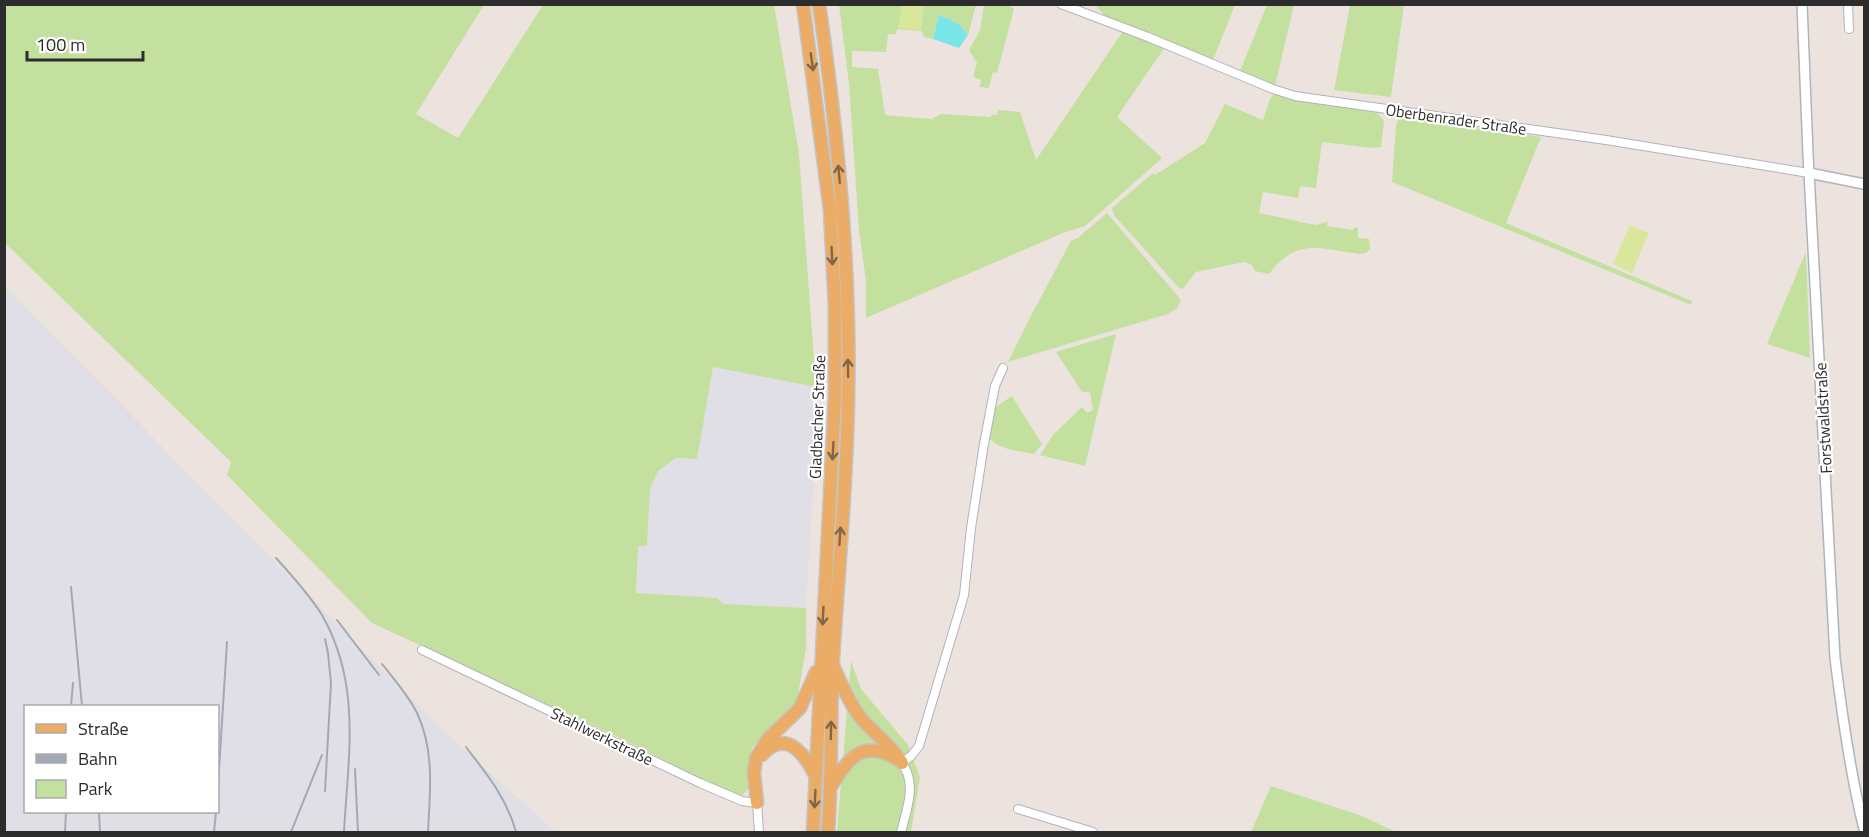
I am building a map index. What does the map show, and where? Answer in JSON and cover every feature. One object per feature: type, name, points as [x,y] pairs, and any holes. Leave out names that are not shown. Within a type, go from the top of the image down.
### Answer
[{"type":"main road","name":"Gladbacher Straße","points":[[804,4],[828,200],[835,317],[835,396],[826,663],[830,789],[828,827]]},
{"type":"main road","name":"Gladbacher Straße","points":[[814,827],[816,776],[846,459],[848,397],[847,307],[837,147],[819,4]]},
{"type":"main road","points":[[757,803],[754,766],[756,758],[768,739],[800,708],[826,663],[852,706],[894,750],[902,763]]},
{"type":"main road","points":[[754,766],[770,747],[790,745],[800,751],[816,776]]},
{"type":"main road","points":[[830,789],[846,762],[858,753],[871,751],[887,753],[902,763]]},
{"type":"street","name":"Oberbenrader Straße","points":[[1061,4],[1295,96],[1604,139],[1864,184]]},
{"type":"street","name":"Forstwaldstraße","points":[[1802,4],[1835,658],[1843,719],[1864,829]]},
{"type":"street","points":[[1848,4],[1849,29]]},
{"type":"street","points":[[901,832],[911,785],[908,771],[902,763],[919,746],[964,596],[971,528],[984,444],[994,386],[1003,368]]},
{"type":"street","name":"Stahlwerkstraße","points":[[422,650],[700,783],[742,801],[757,803]]},
{"type":"street","points":[[757,803],[759,832]]},
{"type":"street","points":[[1018,809],[1093,832]]},
{"type":"shaded area","points":[[5,286],[443,730],[556,832],[5,832]]},
{"type":"shaded area","points":[[713,367],[816,387],[819,391],[806,608],[723,604],[717,598],[636,594],[638,546],[647,546],[650,489],[658,471],[676,458],[697,459]]},
{"type":"green space","points":[[4,5],[484,5],[416,114],[458,138],[543,5],[774,5],[799,154],[816,387],[713,367],[697,459],[676,458],[658,471],[650,489],[647,546],[638,546],[636,593],[717,598],[723,604],[806,608],[806,648],[797,701],[752,748],[748,769],[748,789],[740,798],[618,737],[372,623],[227,475],[231,462],[5,243]]},
{"type":"green space","points":[[839,5],[976,5],[968,35],[959,24],[939,15],[933,39],[924,37],[922,31],[897,29],[896,34],[888,34],[886,52],[852,51],[852,67],[878,69],[885,115],[932,119],[941,114],[991,117],[991,115],[997,115],[998,110],[1020,112],[1036,160],[1123,31],[1165,47],[1117,117],[1162,158],[1085,226],[1063,233],[866,318],[866,281],[859,230],[849,84]]},
{"type":"green space","points":[[902,5],[924,5],[921,30],[898,28]]},
{"type":"green space","points":[[984,5],[1008,5],[1014,9],[997,73],[993,72],[989,88],[980,87],[981,80],[973,77],[977,63],[969,50],[980,30]]},
{"type":"green space","points":[[1095,5],[1235,5],[1213,60],[1107,18]]},
{"type":"green space","points":[[1267,5],[1294,5],[1275,86],[1240,71]]},
{"type":"green space","points":[[1350,5],[1404,5],[1391,97],[1334,90]]},
{"type":"green space","points":[[1275,93],[1322,104],[1376,111],[1384,121],[1381,147],[1322,142],[1316,188],[1300,186],[1298,198],[1263,192],[1259,213],[1317,225],[1328,221],[1327,226],[1353,230],[1354,227],[1358,228],[1358,238],[1369,239],[1370,249],[1366,253],[1359,254],[1320,248],[1299,250],[1279,262],[1269,274],[1255,271],[1252,265],[1244,262],[1196,272],[1183,289],[1179,288],[1114,215],[1112,208],[1153,173],[1155,175],[1205,143],[1225,104],[1263,120],[1270,99]]},
{"type":"green space","points":[[1400,115],[1541,137],[1506,223],[1692,301],[1691,305],[1392,182],[1396,125]]},
{"type":"green space","points":[[1107,213],[1181,300],[1177,308],[1168,314],[1008,362],[1071,241]]},
{"type":"green space","points":[[1630,225],[1649,233],[1632,273],[1613,264]]},
{"type":"green space","points":[[1806,254],[1810,358],[1767,344]]},
{"type":"green space","points":[[1116,334],[1085,466],[1040,455],[1053,435],[1082,407],[1087,413],[1093,410],[1090,392],[1082,392],[1056,352]]},
{"type":"green space","points":[[1012,396],[1042,444],[1034,454],[997,445],[989,437],[994,408]]},
{"type":"green space","points":[[851,661],[861,689],[908,745],[920,777],[911,832],[837,832]]},
{"type":"green space","points":[[1271,786],[1362,816],[1396,832],[1251,832]]},
{"type":"water","points":[[939,15],[959,24],[968,35],[959,48],[933,39]]},
{"type":"railway","points":[[276,558],[306,592],[322,615],[335,641],[343,668],[348,695],[349,722],[344,832]]},
{"type":"railway","points":[[71,587],[82,705]]},
{"type":"railway","points":[[337,620],[379,675]]},
{"type":"railway","points":[[325,639],[331,683],[325,791]]},
{"type":"railway","points":[[219,770],[227,642]]},
{"type":"railway","points":[[382,664],[401,687],[423,727],[430,772],[428,832]]},
{"type":"railway","points":[[71,705],[73,683]]},
{"type":"railway","points":[[466,747],[502,798],[516,832]]},
{"type":"railway","points":[[291,832],[322,755]]},
{"type":"railway","points":[[355,769],[358,832]]},
{"type":"railway","points":[[65,832],[66,813]]},
{"type":"railway","points":[[99,813],[100,832]]},
{"type":"railway","points":[[214,832],[216,813]]}]
